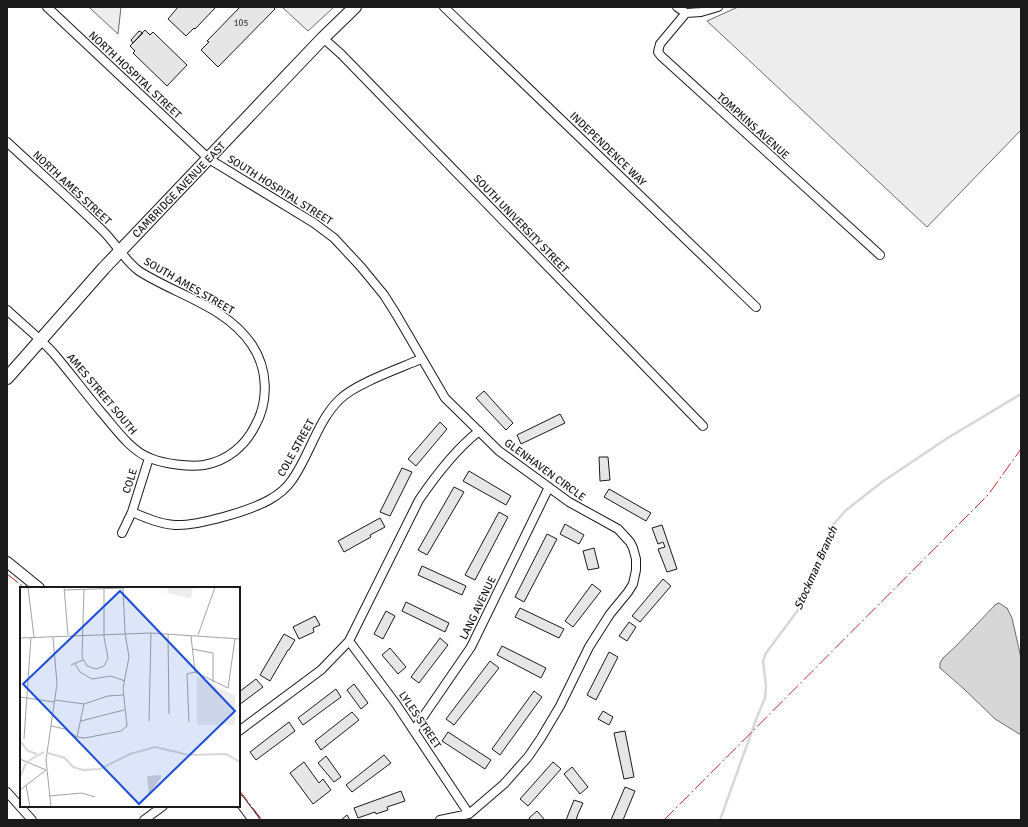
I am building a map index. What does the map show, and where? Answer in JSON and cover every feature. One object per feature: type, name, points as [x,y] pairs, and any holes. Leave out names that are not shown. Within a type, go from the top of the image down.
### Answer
[{"type":"main road","name":"CAMBRIDGE AVENUE EAST","points":[[7,378],[121,251],[323,38],[355,7]]},
{"type":"street","name":"NORTH HOSPITAL STREET","points":[[47,7],[209,159]]},
{"type":"street","name":"INDEPENDENCE WAY","points":[[444,7],[756,307]]},
{"type":"street","points":[[677,7],[686,13],[701,12],[718,7]]},
{"type":"street","name":"TOMPKINS AVENUE","points":[[686,13],[660,44],[658,52],[661,56],[880,255]]},
{"type":"street","name":"SOUTH UNIVERSITY STREET","points":[[323,38],[341,54],[703,426]]},
{"type":"street","name":"NORTH AMES STREET","points":[[7,142],[105,233],[121,251]]},
{"type":"street","name":"SOUTH HOSPITAL STREET","points":[[209,159],[314,223],[334,238],[384,295],[445,398],[478,431]]},
{"type":"street","name":"SOUTH AMES STREET","points":[[121,251],[137,270],[212,309],[234,326],[252,345],[260,360],[264,377],[264,400],[257,422],[246,440],[231,454],[215,462],[197,466],[149,458]]},
{"type":"street","name":"AMES STREET SOUTH","points":[[7,310],[54,354],[129,443],[149,458]]},
{"type":"street","name":"COLE STREET","points":[[132,512],[162,523],[188,525],[242,510],[269,500],[282,491],[292,480],[326,417],[340,399],[357,387],[421,359]]},
{"type":"street","points":[[240,731],[321,670],[349,641],[419,500],[428,486],[463,444],[478,431]]},
{"type":"street","name":"GLENHAVEN CIRCLE","points":[[440,820],[469,814],[504,784],[537,744],[560,706],[589,647],[610,614],[628,592],[636,570],[636,559],[630,542],[622,533],[611,525],[569,502],[499,451],[478,431]]},
{"type":"street","name":"COLE","points":[[132,512],[149,458]]},
{"type":"street","name":"LANG AVENUE","points":[[414,730],[471,647],[549,487]]},
{"type":"street","points":[[122,533],[132,512]]},
{"type":"street","points":[[7,562],[38,587]]},
{"type":"street","name":"LYLES STREET","points":[[349,641],[414,730],[469,814]]},
{"type":"street","points":[[7,792],[20,807]]},
{"type":"street","points":[[240,801],[254,820]]},
{"type":"street","points":[[20,807],[32,820]]},
{"type":"street","points":[[144,820],[162,807]]},
{"type":"shaded area","points":[[89,7],[121,7],[118,34],[93,11]]},
{"type":"shaded area","points":[[282,7],[334,7],[308,31]]},
{"type":"shaded area","points":[[738,7],[1021,7],[1021,130],[927,227],[707,21]]},
{"type":"shaded area","points":[[999,603],[1007,608],[1012,618],[1021,658],[1021,735],[995,719],[940,668],[940,663],[943,658],[996,604]]},
{"type":"building","points":[[178,7],[216,7],[195,29],[194,28],[186,36],[168,19]]},
{"type":"building","points":[[240,7],[273,7],[275,9],[218,67],[201,50],[209,42],[207,41]]},
{"type":"building","points":[[145,30],[150,35],[153,32],[187,65],[167,86],[133,53],[135,51],[130,46]]},
{"type":"building","points":[[139,31],[143,33],[133,43],[131,40]]},
{"type":"building","points":[[484,391],[513,423],[506,430],[476,398]]},
{"type":"building","points":[[560,414],[565,423],[521,444],[517,435]]},
{"type":"building","points":[[440,422],[447,429],[416,466],[408,459]]},
{"type":"building","points":[[599,457],[608,457],[610,480],[600,481]]},
{"type":"building","points":[[402,468],[412,472],[390,516],[380,512]]},
{"type":"building","points":[[469,471],[511,496],[506,505],[463,481]]},
{"type":"building","points":[[454,487],[464,492],[427,555],[418,550]]},
{"type":"building","points":[[609,489],[651,513],[646,521],[604,497]]},
{"type":"building","points":[[499,512],[508,517],[475,580],[465,575]]},
{"type":"building","points":[[380,518],[385,527],[370,535],[371,537],[344,552],[338,541]]},
{"type":"building","points":[[565,524],[584,535],[579,544],[560,534]]},
{"type":"building","points":[[662,525],[677,569],[667,572],[658,549],[665,547],[663,542],[658,544],[652,528]]},
{"type":"building","points":[[547,534],[557,539],[524,602],[515,597]]},
{"type":"building","points":[[594,548],[599,568],[588,570],[583,551]]},
{"type":"building","points":[[422,566],[466,586],[462,595],[418,575]]},
{"type":"building","points":[[663,579],[671,586],[640,622],[632,616]]},
{"type":"building","points":[[592,584],[601,591],[573,627],[565,621]]},
{"type":"building","points":[[406,602],[449,623],[445,632],[402,611]]},
{"type":"building","points":[[520,608],[564,629],[559,638],[515,617]]},
{"type":"building","points":[[386,611],[395,616],[383,639],[374,634]]},
{"type":"building","points":[[315,616],[320,625],[313,628],[314,632],[299,639],[293,627]]},
{"type":"building","points":[[629,622],[636,627],[627,641],[619,636]]},
{"type":"building","points":[[284,634],[295,640],[270,681],[260,675]]},
{"type":"building","points":[[440,638],[448,645],[419,683],[411,677]]},
{"type":"building","points":[[502,646],[546,668],[541,678],[497,655]]},
{"type":"building","points":[[390,648],[406,667],[398,674],[382,655]]},
{"type":"building","points":[[609,652],[618,657],[596,700],[587,695]]},
{"type":"building","points":[[490,661],[499,668],[454,725],[446,719]]},
{"type":"building","points":[[256,679],[263,687],[240,704],[240,691]]},
{"type":"building","points":[[354,684],[368,703],[361,709],[347,690]]},
{"type":"building","points":[[336,689],[341,697],[303,725],[298,718]]},
{"type":"building","points":[[534,691],[542,697],[500,755],[492,749]]},
{"type":"building","points":[[603,711],[613,717],[609,725],[598,719]]},
{"type":"building","points":[[352,712],[359,720],[321,750],[315,741]]},
{"type":"building","points":[[289,722],[295,731],[256,760],[250,752]]},
{"type":"building","points":[[625,731],[634,777],[624,779],[614,733]]},
{"type":"building","points":[[448,732],[491,760],[485,769],[442,741]]},
{"type":"building","points":[[384,755],[391,763],[352,792],[346,785]]},
{"type":"building","points":[[326,756],[341,777],[334,782],[318,763]]},
{"type":"building","points":[[304,762],[319,783],[323,779],[331,790],[313,804],[290,773]]},
{"type":"building","points":[[553,762],[561,769],[528,806],[520,799]]},
{"type":"building","points":[[572,767],[588,787],[580,794],[564,774]]},
{"type":"building","points":[[625,787],[635,791],[623,820],[611,820]]},
{"type":"building","points":[[401,791],[405,801],[387,807],[388,810],[376,814],[375,812],[358,818],[354,808]]},
{"type":"building","points":[[574,800],[583,803],[576,820],[566,820]]},
{"type":"building","points":[[537,811],[545,820],[530,820],[529,818]]},
{"type":"building","points":[[347,815],[350,820],[341,820]]},
{"type":"waterway","name":"Stockman Branch","points":[[720,820],[765,698],[766,686],[763,661],[766,653],[798,610],[833,525],[845,511],[882,482],[946,439],[1021,394]]},
{"type":"power","points":[[664,820],[988,495],[1021,449]]},
{"type":"power","points":[[7,574],[24,587]]},
{"type":"power","points":[[240,791],[262,820]]}]
